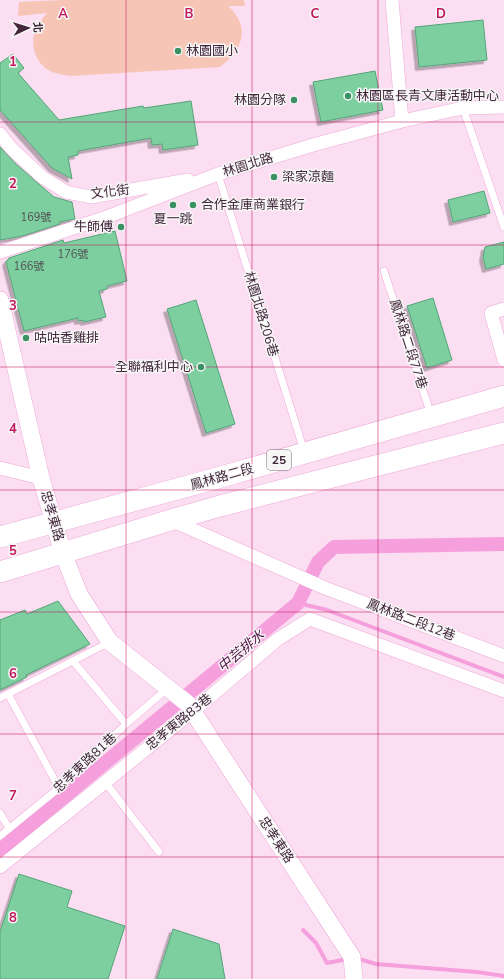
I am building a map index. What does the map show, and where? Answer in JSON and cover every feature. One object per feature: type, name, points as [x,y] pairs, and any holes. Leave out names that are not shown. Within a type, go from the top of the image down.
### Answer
[{"type":"main road","name":"鳳林路二段","points":[[54,522],[214,479],[504,396]]},
{"type":"main road","name":"鳳林路二段","points":[[63,553],[171,520],[504,433]]},
{"type":"main road","name":"25","points":[[0,537],[54,522]]},
{"type":"main road","name":"25","points":[[0,572],[63,553]]},
{"type":"street","points":[[392,0],[402,121]]},
{"type":"street","name":"林園北路","points":[[0,252],[104,218],[218,174],[313,145],[402,121],[463,108],[504,107]]},
{"type":"street","name":"文化街","points":[[0,134],[11,148],[42,177],[66,192],[91,197],[218,174]]},
{"type":"street","name":"忠孝東路","points":[[0,300],[41,478],[63,553],[79,594],[110,642],[181,700],[352,958],[354,979]]},
{"type":"street","points":[[504,309],[491,313],[504,360]]},
{"type":"street","points":[[0,468],[41,478]]},
{"type":"street","name":"鳳林路二段12巷","points":[[171,520],[318,585],[504,656]]},
{"type":"street","name":"忠孝東路83巷","points":[[0,867],[105,782],[181,700],[310,620],[504,691]]},
{"type":"lane","points":[[463,108],[504,227]]},
{"type":"lane","name":"林園北路206巷","points":[[218,174],[304,453]]},
{"type":"lane","name":"鳳林路二段77巷","points":[[384,271],[432,417]]},
{"type":"lane","points":[[0,698],[110,642]]},
{"type":"lane","points":[[73,661],[126,724]]},
{"type":"lane","points":[[8,694],[59,788]]},
{"type":"lane","name":"忠孝東路81巷","points":[[0,836],[59,788],[126,724],[181,700]]},
{"type":"lane","points":[[105,782],[159,852]]},
{"type":"lane","points":[[0,812],[9,828]]},
{"type":"shaded area","points":[[62,0],[244,0],[245,6],[228,6],[240,22],[242,30],[241,38],[239,46],[234,53],[220,67],[71,76],[59,74],[46,69],[35,54],[33,41],[34,35],[39,23],[47,13],[18,16],[19,2]]},
{"type":"building","points":[[483,20],[487,60],[419,67],[415,27]]},
{"type":"building","points":[[13,54],[24,68],[18,73],[59,120],[143,106],[144,108],[191,101],[198,145],[163,150],[162,144],[152,145],[151,138],[78,151],[78,155],[68,157],[72,179],[52,168],[0,110],[0,63]]},
{"type":"building","name":"林園區長青文康活動中心","points":[[375,71],[383,110],[321,122],[313,82]]},
{"type":"building","points":[[0,147],[16,164],[54,197],[72,202],[75,219],[59,222],[60,224],[22,236],[0,240]]},
{"type":"building","points":[[484,191],[490,213],[453,222],[448,200]]},
{"type":"building","points":[[115,231],[127,281],[107,286],[107,289],[99,291],[106,317],[84,322],[83,320],[78,321],[78,318],[24,331],[6,262],[9,258],[63,240],[64,243]]},
{"type":"building","points":[[504,242],[504,264],[486,269],[483,258],[485,247]]},
{"type":"building","points":[[433,298],[452,360],[427,368],[407,306]]},
{"type":"building","name":"全聯福利中心","points":[[196,300],[235,424],[206,433],[167,309]]},
{"type":"building","points":[[58,601],[90,644],[26,675],[27,677],[0,690],[0,620],[25,610],[27,614]]},
{"type":"building","points":[[19,874],[72,891],[67,907],[125,926],[108,979],[0,979],[0,932]]},
{"type":"building","points":[[173,929],[219,944],[225,979],[157,979]]},
{"type":"waterway","name":"中芸排水","points":[[0,850],[298,603],[318,562],[334,547],[504,544]]},
{"type":"waterway","points":[[298,603],[327,610],[504,677]]},
{"type":"waterway","points":[[303,930],[316,943],[327,963],[347,959]]},
{"type":"waterway","points":[[356,958],[376,964],[477,972],[504,976]]},
{"type":"place","name":"林園國小","points":[[178,51]]},
{"type":"place","name":"林園區長青文康活動中心","points":[[348,96]]},
{"type":"place","name":"林園分隊","points":[[294,100]]},
{"type":"place","name":"梁家涼麵","points":[[274,177]]},
{"type":"place","name":"夏一跳","points":[[173,205]]},
{"type":"place","name":"合作金庫商業銀行","points":[[193,205]]},
{"type":"place","name":"牛師傅","points":[[121,227]]},
{"type":"place","name":"咕咕香雞排","points":[[26,338]]},
{"type":"place","name":"全聯福利中心","points":[[201,367]]}]
